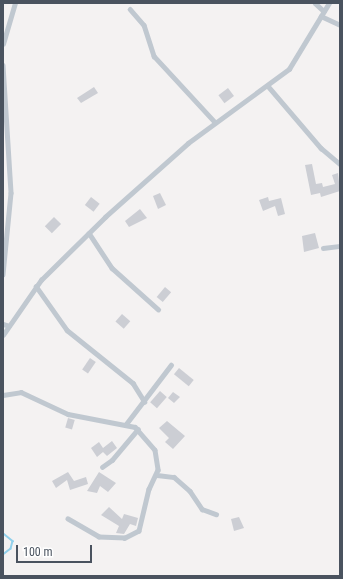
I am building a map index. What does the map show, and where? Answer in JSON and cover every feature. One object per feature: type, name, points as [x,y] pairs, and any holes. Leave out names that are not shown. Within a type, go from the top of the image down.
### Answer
[{"type":"street","points":[[3,44],[15,3]]},
{"type":"street","points":[[315,3],[322,14],[340,25]]},
{"type":"street","points":[[3,335],[36,286],[89,233],[215,122],[268,86],[289,69],[329,3]]},
{"type":"street","points":[[130,10],[144,25],[154,56],[215,122]]},
{"type":"street","points":[[3,65],[11,193],[3,275]]},
{"type":"street","points":[[268,86],[321,148],[340,164]]},
{"type":"street","points":[[89,233],[112,268],[158,309]]},
{"type":"street","points":[[323,248],[340,246]]},
{"type":"street","points":[[36,286],[67,330],[133,383],[145,402]]},
{"type":"street","points":[[3,324],[9,326]]},
{"type":"street","points":[[126,424],[145,402],[171,365]]},
{"type":"street","points":[[3,395],[21,392],[68,414],[126,424],[138,429],[155,450],[158,458],[157,475],[149,489],[142,528],[131,537],[99,537],[68,519]]},
{"type":"street","points":[[102,467],[112,460],[138,429]]},
{"type":"street","points":[[157,475],[174,477],[202,509],[216,514]]},
{"type":"building","points":[[94,87],[98,93],[81,103],[77,98]]},
{"type":"building","points":[[228,88],[234,96],[224,103],[218,95]]},
{"type":"building","points":[[312,164],[316,184],[322,183],[323,187],[335,184],[332,175],[338,173],[340,191],[321,197],[320,193],[311,195],[305,165]]},
{"type":"building","points":[[160,193],[166,205],[158,209],[153,196]]},
{"type":"building","points":[[91,197],[100,204],[94,212],[85,205]]},
{"type":"building","points":[[268,197],[269,201],[281,198],[285,214],[278,216],[275,206],[263,211],[259,200]]},
{"type":"building","points":[[140,209],[147,218],[129,227],[125,221]]},
{"type":"building","points":[[54,217],[61,224],[52,233],[45,226]]},
{"type":"building","points":[[315,233],[319,248],[304,252],[302,236]]},
{"type":"building","points":[[165,287],[171,292],[163,302],[157,297]]},
{"type":"building","points":[[122,314],[130,321],[124,329],[115,322]]},
{"type":"building","points":[[90,358],[96,362],[88,374],[82,370]]},
{"type":"building","points":[[179,368],[194,380],[189,386],[174,374]]},
{"type":"building","points":[[160,391],[167,397],[157,408],[150,402]]},
{"type":"building","points":[[173,392],[180,397],[174,403],[168,398]]},
{"type":"building","points":[[68,418],[75,420],[72,430],[65,428]]},
{"type":"building","points":[[167,421],[185,436],[173,449],[165,442],[169,438],[159,428]]},
{"type":"building","points":[[112,441],[117,448],[107,456],[103,452],[97,457],[91,448],[99,442],[103,448]]},
{"type":"building","points":[[68,472],[74,481],[86,477],[88,484],[70,490],[67,480],[56,488],[52,481]]},
{"type":"building","points":[[99,472],[116,483],[108,492],[100,486],[97,493],[87,491]]},
{"type":"building","points":[[109,507],[122,519],[124,514],[138,518],[136,526],[130,524],[124,534],[116,533],[119,526],[101,515]]},
{"type":"building","points":[[239,517],[244,528],[234,531],[231,519]]},
{"type":"waterway","points":[[3,533],[13,541],[11,549],[3,555]]}]
